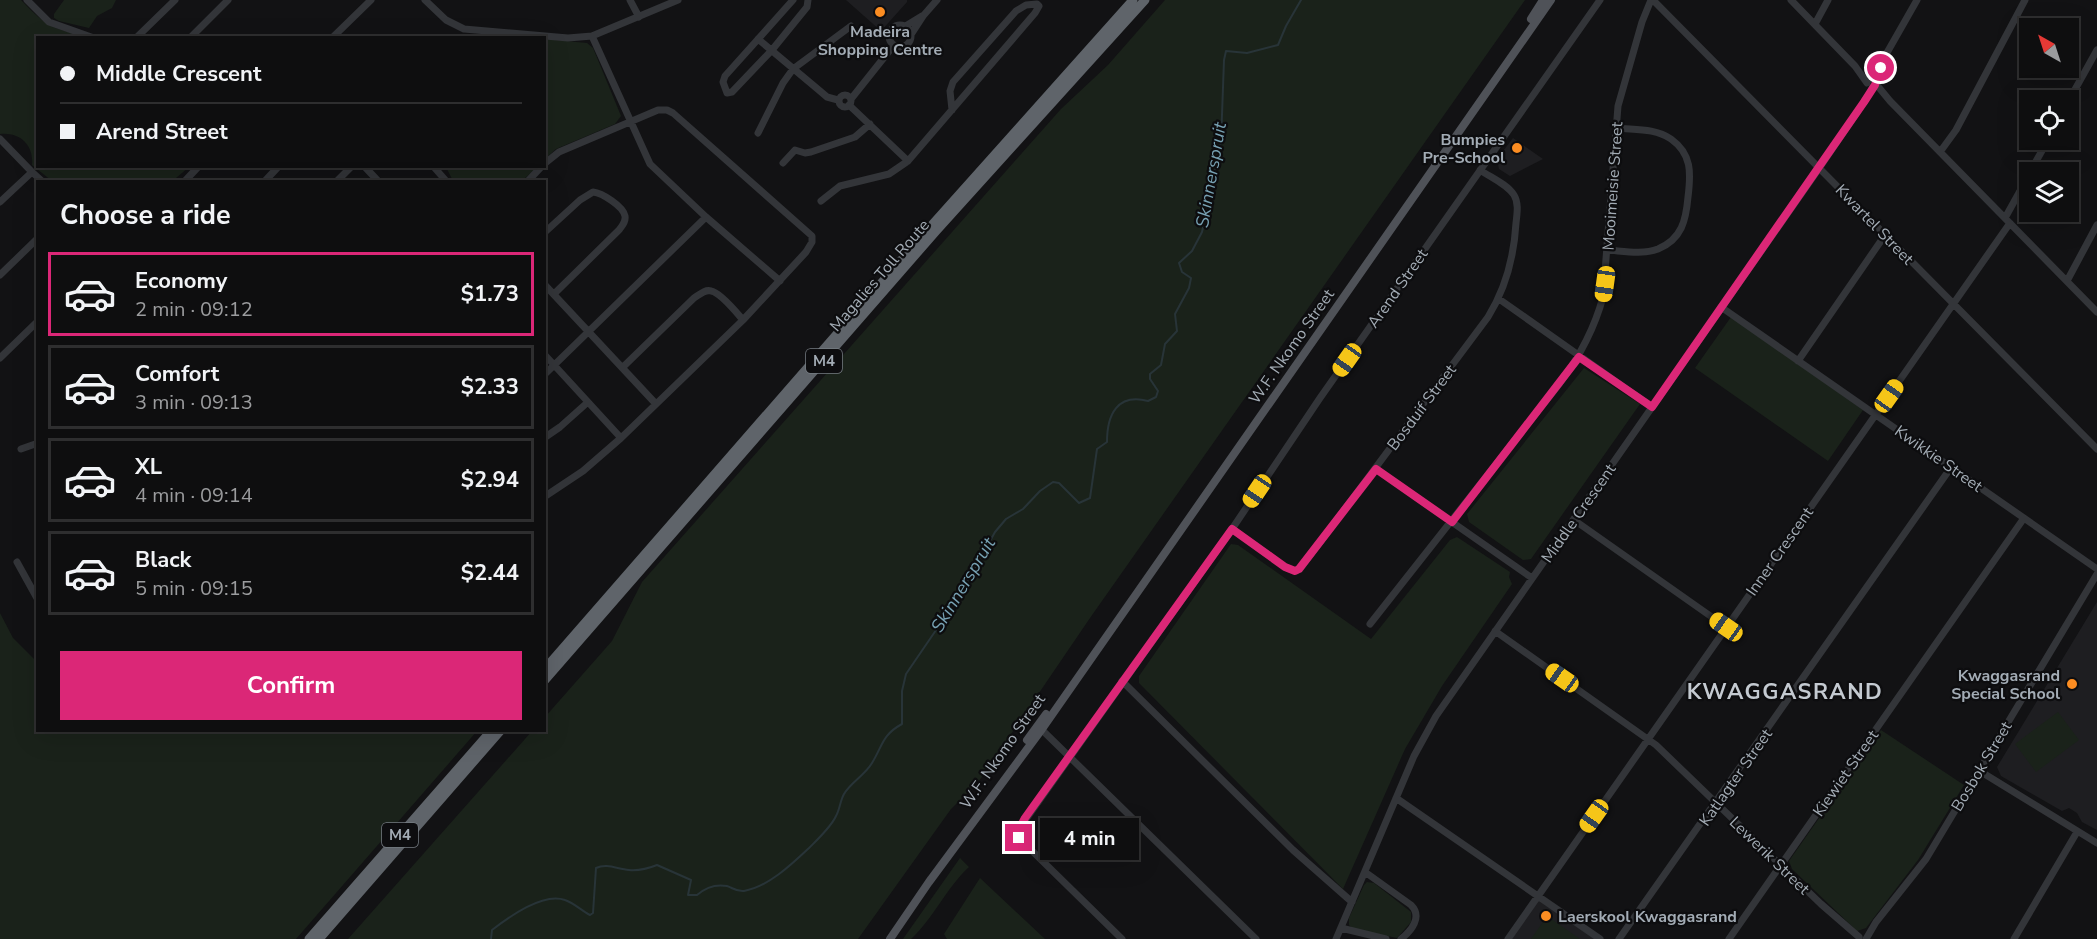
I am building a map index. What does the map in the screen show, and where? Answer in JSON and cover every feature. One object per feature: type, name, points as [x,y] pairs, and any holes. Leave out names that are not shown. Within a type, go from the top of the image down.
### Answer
[{"type":"highway","name":"Magalies Toll Route","points":[[546,668],[932,225],[1133,0]]},
{"type":"highway","name":"Magalies Toll Route","points":[[546,679],[929,240],[1145,0]]},
{"type":"highway","name":"M4","points":[[309,939],[490,732]]},
{"type":"highway","name":"M4","points":[[319,939],[499,732]]},
{"type":"main road","name":"W.F. Nkomo Street","points":[[1503,69],[1543,0]]},
{"type":"main road","name":"W.F. Nkomo Street","points":[[890,939],[1103,640],[1551,0]]},
{"type":"street","points":[[27,0],[49,22],[88,36]]},
{"type":"street","points":[[138,36],[174,0]]},
{"type":"street","points":[[192,36],[228,0]]},
{"type":"street","points":[[334,36],[371,0]]},
{"type":"street","points":[[425,0],[446,20],[464,29],[545,36]]},
{"type":"street","points":[[630,0],[639,17]]},
{"type":"street","points":[[546,36],[568,38],[592,36],[678,0]]},
{"type":"street","points":[[793,0],[725,76],[723,82],[727,93],[732,92],[772,50],[807,7],[808,0]]},
{"type":"street","points":[[904,27],[922,16],[938,0]]},
{"type":"street","name":"Arend Street","points":[[1122,939],[1024,842],[1019,835],[1020,825],[1232,529],[1320,398],[1600,0]]},
{"type":"street","name":"Mooimeisie Street","points":[[1370,624],[1579,357],[1590,336],[1601,304],[1621,94],[1642,22],[1652,0]]},
{"type":"street","name":"Kwartel Street","points":[[1652,0],[2097,449]]},
{"type":"street","points":[[1791,0],[2097,312]]},
{"type":"street","points":[[1815,24],[1828,0]]},
{"type":"street","name":"Middle Crescent","points":[[1336,939],[1424,735],[1859,110],[1917,0]]},
{"type":"street","points":[[1940,152],[1962,120],[2025,0]]},
{"type":"street","points":[[821,201],[840,186],[889,174],[909,161],[952,111],[1035,14],[1038,4],[1026,5],[1016,11],[953,82],[950,92],[952,111]]},
{"type":"street","points":[[910,36],[909,30],[897,26],[889,33],[889,40],[900,47],[906,45],[922,16]]},
{"type":"street","points":[[758,133],[783,83],[793,69],[851,26]]},
{"type":"street","points":[[464,29],[464,36]]},
{"type":"street","points":[[592,36],[650,164],[706,217],[780,281]]},
{"type":"street","points":[[758,39],[827,97],[846,99],[909,161]]},
{"type":"street","points":[[846,99],[894,45]]},
{"type":"street","points":[[2075,90],[2097,50]]},
{"type":"street","points":[[546,163],[559,152],[658,110],[670,111],[812,236],[810,247],[744,320],[621,438],[583,471],[546,496]]},
{"type":"street","points":[[783,163],[795,150],[805,153],[812,152],[855,137],[870,124]]},
{"type":"street","points":[[1607,250],[1650,252],[1666,245],[1677,236],[1685,221],[1691,174],[1686,155],[1665,135],[1653,131],[1617,128]]},
{"type":"street","points":[[0,140],[41,180]]},
{"type":"street","points":[[186,180],[197,168]]},
{"type":"street","points":[[266,180],[277,168]]},
{"type":"street","points":[[338,180],[350,168]]},
{"type":"street","points":[[366,168],[377,180]]},
{"type":"street","points":[[435,168],[445,180]]},
{"type":"street","points":[[529,180],[540,168]]},
{"type":"street","name":"Bosduif Street","points":[[1232,529],[1285,567],[1295,571],[1299,569],[1488,317],[1499,299],[1510,267],[1515,242],[1517,203],[1510,190],[1480,170]]},
{"type":"street","points":[[0,202],[32,172]]},
{"type":"street","points":[[546,231],[580,200],[593,192],[602,193],[625,216],[624,224],[619,230],[554,294]]},
{"type":"street","name":"Inner Crescent","points":[[1508,939],[1954,303],[2008,220],[2019,196]]},
{"type":"street","points":[[546,373],[706,217]]},
{"type":"street","points":[[2067,281],[2097,225]]},
{"type":"street","points":[[1798,361],[1886,235]]},
{"type":"street","points":[[0,275],[36,240]]},
{"type":"street","points":[[546,286],[656,404]]},
{"type":"street","points":[[623,367],[694,298],[706,291],[711,290],[718,294],[744,320]]},
{"type":"street","points":[[1499,299],[1652,407]]},
{"type":"street","name":"Kwikkie Street","points":[[1721,307],[2097,569]]},
{"type":"street","points":[[0,358],[36,323]]},
{"type":"street","points":[[546,356],[621,438]]},
{"type":"street","points":[[546,437],[560,428],[588,402]]},
{"type":"street","points":[[21,449],[36,444]]},
{"type":"street","name":"Katlagter Street","points":[[1619,939],[1717,803],[1952,466]]},
{"type":"street","points":[[1376,469],[1532,578]]},
{"type":"street","name":"Kiewiet Street","points":[[1729,939],[2024,518]]},
{"type":"street","points":[[1574,520],[1726,627]]},
{"type":"street","points":[[17,562],[36,594]]},
{"type":"street","name":"Bosbok Street","points":[[1860,938],[1876,922],[1926,859],[2097,574]]},
{"type":"street","name":"Lewerik Street","points":[[1495,631],[1648,739],[1860,938]]},
{"type":"street","points":[[1122,681],[1293,850],[1352,902]]},
{"type":"street","points":[[1040,727],[1256,939]]},
{"type":"street","points":[[1978,770],[2097,843]]},
{"type":"street","points":[[1396,798],[1600,939]]},
{"type":"street","points":[[2014,939],[2077,832]]},
{"type":"street","points":[[1365,872],[1411,905],[1417,912],[1414,925],[1401,939]]},
{"type":"street","points":[[1341,928],[1386,939]]},
{"type":"shaded area","points":[[0,0],[21,0],[50,25],[83,36],[36,36],[36,168],[188,168],[176,178],[178,180],[51,180],[32,165],[31,151],[24,141],[14,135],[0,134]]},
{"type":"shaded area","points":[[64,0],[116,0],[112,8],[97,16],[89,28],[54,18],[54,14]]},
{"type":"shaded area","name":"Madeira Shopping Centre","points":[[846,0],[907,0],[907,2],[881,31]]},
{"type":"shaded area","points":[[1165,0],[1525,0],[1090,618],[979,781],[951,809],[858,939],[348,939],[531,732],[546,732],[546,716],[612,641],[642,582],[1061,109],[1108,65]]},
{"type":"shaded area","points":[[546,39],[587,43],[593,48],[621,116],[615,124],[556,149],[546,158]]},
{"type":"shaded area","name":"Bumpies Pre-School","points":[[1513,138],[1543,159],[1510,176],[1499,169],[1497,159]]},
{"type":"shaded area","points":[[447,168],[536,168],[523,180],[453,180]]},
{"type":"shaded area","points":[[1731,317],[1863,410],[1828,461],[1695,368]]},
{"type":"shaded area","points":[[1584,368],[1640,404],[1531,559],[1523,560],[1469,522],[1467,514]]},
{"type":"shaded area","points":[[1457,537],[1510,572],[1509,577],[1512,584],[1442,686],[1405,749],[1343,889],[1139,683],[1139,676],[1231,544],[1238,545],[1371,639],[1450,540]]},
{"type":"shaded area","name":"Kwaggasrand Special School","points":[[2097,602],[2097,830],[2082,822],[2077,813],[2069,808],[2062,811],[2001,776],[1997,767]]},
{"type":"shaded area","points":[[0,613],[13,638],[36,661],[36,732],[201,732],[209,734],[214,732],[476,732],[296,939],[0,939]]},
{"type":"shaded area","points":[[2058,712],[2079,740],[2036,772],[2015,744]]},
{"type":"shaded area","points":[[1881,730],[1964,785],[1918,860],[1866,928],[1857,931],[1792,869],[1789,861]]},
{"type":"shaded area","points":[[960,858],[969,867],[953,884],[919,931],[911,939],[903,939]]},
{"type":"shaded area","points":[[980,878],[1045,939],[947,939],[944,934]]},
{"type":"shaded area","points":[[1367,882],[1374,883],[1411,912],[1411,922],[1397,938],[1353,929],[1349,925],[1349,918]]},
{"type":"shaded area","name":"Laerskool Kwaggasrand","points":[[1538,893],[1603,939],[1506,939]]},
{"type":"shaded area","points":[[1547,916],[1580,939],[1531,939]]},
{"type":"waterway","name":"Skinnerspruit","points":[[491,939],[492,930],[507,919],[547,899],[565,900],[590,915],[593,913],[596,868],[608,866],[636,870],[657,865],[691,880],[688,895],[697,895],[715,886],[727,886],[744,891],[762,885],[779,874],[828,829],[847,790],[869,767],[890,732],[902,724],[902,691],[906,674],[960,595],[995,532],[1006,519],[1023,509],[1040,491],[1053,482],[1059,483],[1079,503],[1090,498],[1097,449],[1107,442],[1109,423],[1116,408],[1129,400],[1148,401],[1156,397],[1158,391],[1150,379],[1150,374],[1161,365],[1165,344],[1177,331],[1175,314],[1189,288],[1191,278],[1182,272],[1179,263],[1192,251],[1202,232],[1221,142],[1226,51],[1247,53],[1278,45],[1301,0]]},
{"type":"place","name":"Madeira Shopping Centre","points":[[880,12]]},
{"type":"place","name":"Bumpies Pre-School","points":[[1517,148]]},
{"type":"place","name":"Kwaggasrand Special School","points":[[2072,684]]},
{"type":"place","name":"Laerskool Kwaggasrand","points":[[1546,916]]},
{"type":"district","name":"KWAGGASRAND","points":[[1785,691]]},
{"type":"route","points":[[1019,838],[1018,832],[1025,818],[1232,529],[1285,567],[1295,571],[1303,566],[1376,469],[1452,522],[1579,357],[1652,407],[1852,120],[1874,87],[1881,68]]}]
